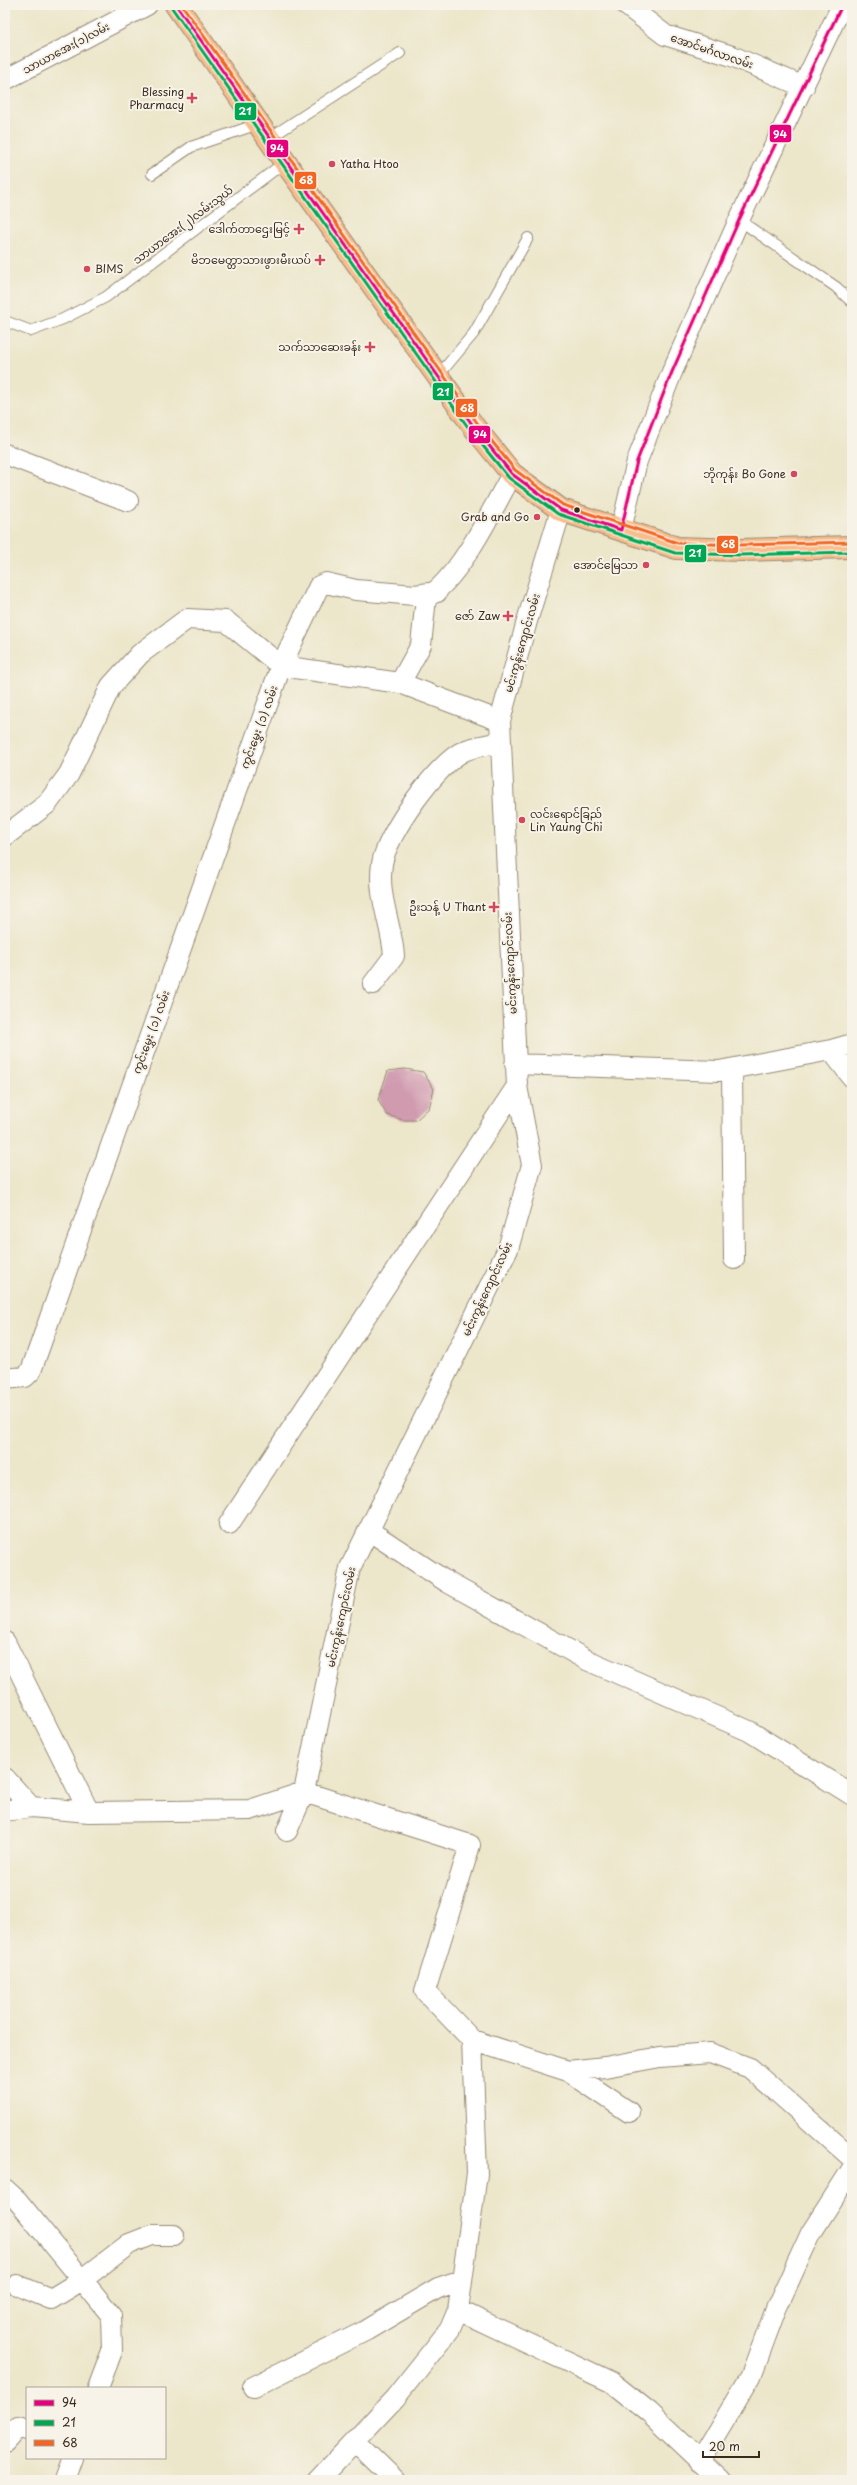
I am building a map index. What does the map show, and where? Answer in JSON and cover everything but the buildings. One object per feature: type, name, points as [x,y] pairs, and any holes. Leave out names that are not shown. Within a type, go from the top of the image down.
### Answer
[{"type":"main road","points":[[176,5],[284,162],[438,376],[512,474],[561,510],[677,548],[740,550],[852,547]]},
{"type":"street","name":"သာယာအေး(၁)လမ်း","points":[[5,80],[147,5]]},
{"type":"street","name":"အောင်မင်္ဂလာလမ်း","points":[[626,5],[665,35],[732,56],[804,87]]},
{"type":"street","points":[[621,530],[640,454],[672,372],[738,220],[804,87],[842,5]]},
{"type":"street","points":[[5,454],[128,501]]},
{"type":"street","points":[[400,683],[421,645],[426,598],[436,592],[472,547],[512,474]]},
{"type":"street","name":"မင်းကွန်းကျောင်းလမ်း","points":[[287,1831],[304,1792],[350,1568],[508,1249],[532,1165],[517,1086],[515,1064],[500,721],[527,621],[561,510]]},
{"type":"street","name":"ကွင်းမွှေး (၁) လမ်း","points":[[5,1379],[26,1377],[31,1371],[281,666],[300,623],[322,584],[415,596],[436,592]]},
{"type":"street","points":[[5,836],[47,804],[69,774],[111,686],[140,654],[187,619],[226,622],[281,666],[400,683],[500,721]]},
{"type":"street","points":[[373,984],[394,956],[393,937],[382,902],[382,863],[394,832],[417,797],[446,764],[464,751],[500,742]]},
{"type":"street","points":[[515,1064],[719,1071],[831,1050],[852,1044]]},
{"type":"street","points":[[831,1050],[852,1077]]},
{"type":"street","points":[[732,1069],[734,1259]]},
{"type":"street","points":[[229,1524],[517,1086]]},
{"type":"street","points":[[368,1530],[447,1582],[587,1660],[749,1731],[852,1795]]},
{"type":"street","points":[[5,1642],[88,1812]]},
{"type":"street","points":[[5,1778],[32,1807]]},
{"type":"street","points":[[5,1811],[32,1807],[88,1812],[250,1810],[304,1792],[470,1845],[424,1991],[472,2040],[568,2071],[629,2112]]},
{"type":"street","points":[[318,2480],[395,2398],[450,2329],[458,2310],[477,2174],[472,2040]]},
{"type":"street","points":[[568,2071],[605,2067],[660,2057],[710,2053],[750,2068],[852,2158]]},
{"type":"street","points":[[700,2461],[751,2376],[776,2309],[811,2233],[852,2169]]},
{"type":"street","points":[[5,2189],[17,2200],[111,2315],[112,2351],[98,2387]]},
{"type":"street","points":[[17,2285],[51,2299],[82,2280],[130,2244],[152,2235],[174,2235]]},
{"type":"street","points":[[253,2387],[367,2330],[438,2288],[462,2280]]},
{"type":"street","points":[[458,2310],[611,2382],[649,2412],[721,2480]]},
{"type":"street","points":[[5,2442],[18,2427],[26,2430]]},
{"type":"street","points":[[355,2441],[395,2480]]},
{"type":"street","points":[[65,2480],[73,2459]]},
{"type":"lane","points":[[152,174],[191,147],[258,124],[400,53]]},
{"type":"lane","name":"သာယာအေး(၂)လမ်းသွယ်","points":[[5,321],[31,331],[63,319],[106,297],[284,162]]},
{"type":"lane","points":[[738,220],[836,287],[852,302]]},
{"type":"lane","points":[[438,376],[474,333],[528,238]]},
{"type":"transit line","name":"94","points":[[176,5],[474,427],[512,474],[561,510],[621,530]]},
{"type":"transit line","name":"68","points":[[182,5],[478,424],[515,470],[563,505],[678,543],[740,545],[852,542]]},
{"type":"transit line","name":"94","points":[[621,530],[637,461],[672,372],[739,220],[842,5]]},
{"type":"transit line","name":"21","points":[[172,8],[470,430],[509,478],[558,514],[675,553],[740,555],[852,552]]},
{"type":"place","name":"Blessing Pharmacy","points":[[192,98]]},
{"type":"place","name":"Yatha Htoo","points":[[332,164]]},
{"type":"place","name":"ဒေါက်တာဌေးမြင့်","points":[[299,229]]},
{"type":"place","name":"မိဘမေတ္တာသားဖွားမီးယပ်","points":[[320,260]]},
{"type":"place","name":"BIMS","points":[[87,269]]},
{"type":"place","name":"သက်သာဆေးခန်း","points":[[370,347]]},
{"type":"place","name":"ဘိုကုန်း Bo Gone","points":[[794,474]]},
{"type":"place","name":"Grab and Go","points":[[537,517]]},
{"type":"place","name":"အောင်မြေသာ","points":[[646,565]]},
{"type":"place","name":"ဇော် Zaw","points":[[508,616]]},
{"type":"place","name":"လင်းရောင်ခြည် Lin Yaung Chi","points":[[522,820]]},
{"type":"place","name":"ဦးသန့် U Thant","points":[[494,907]]}]
